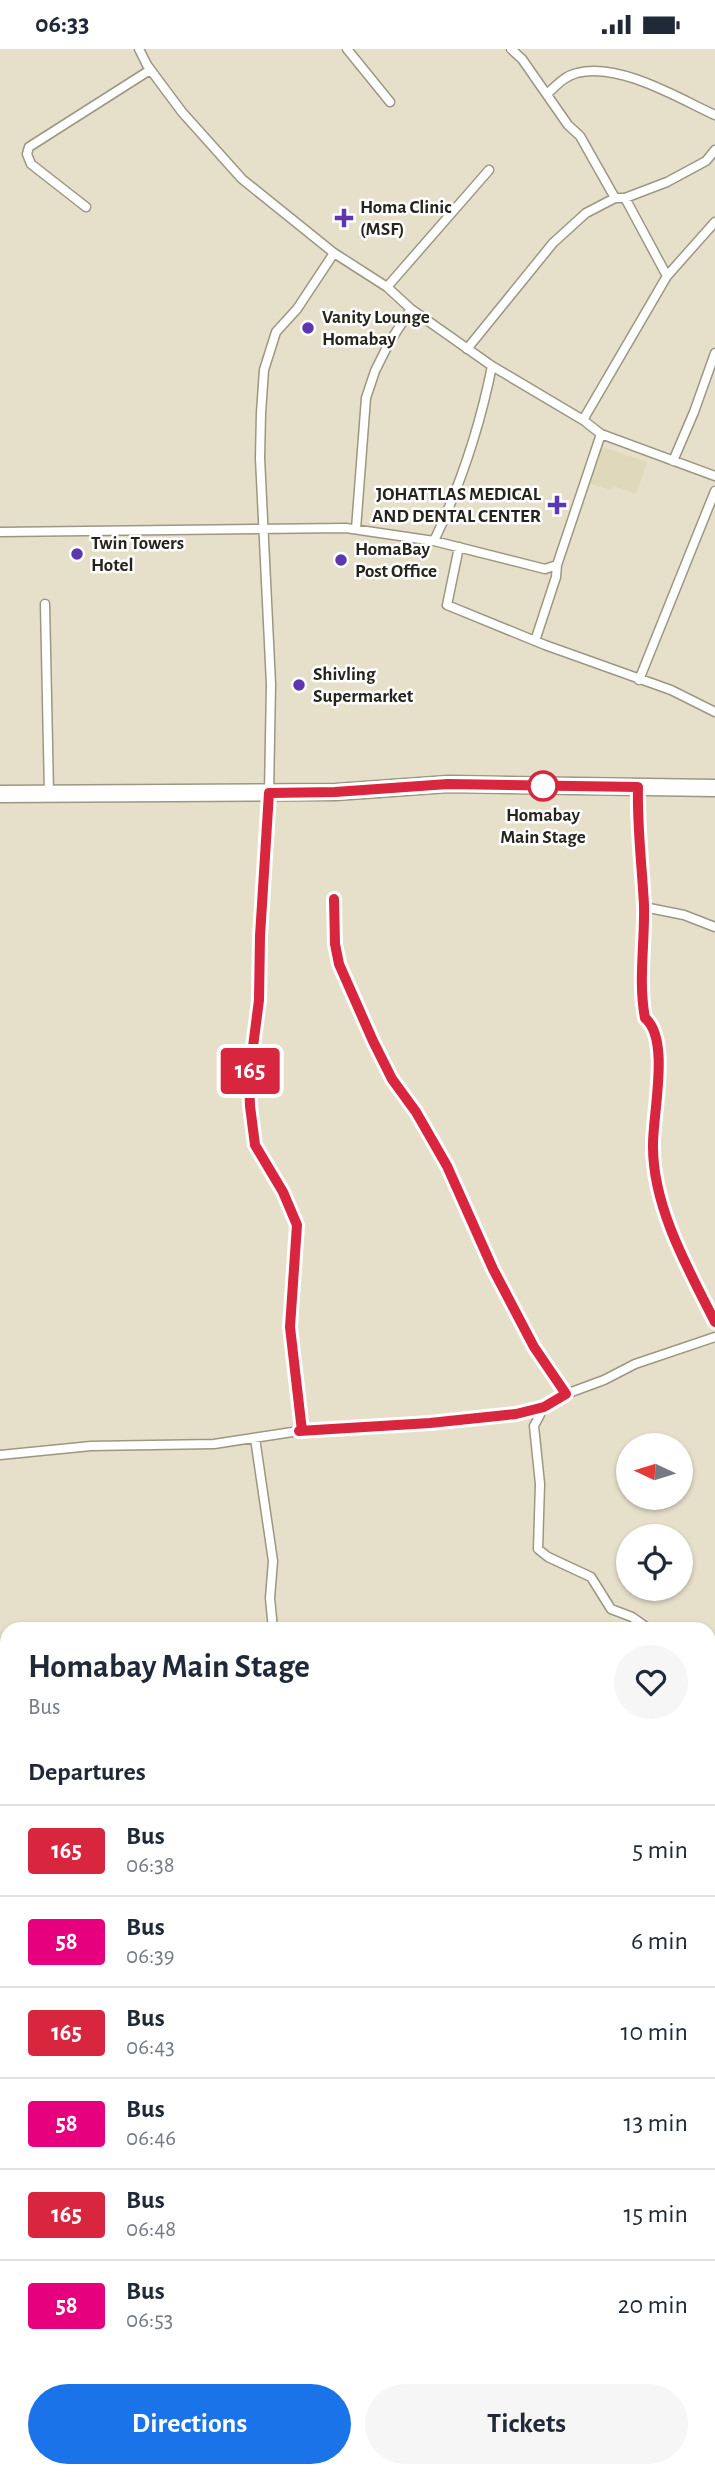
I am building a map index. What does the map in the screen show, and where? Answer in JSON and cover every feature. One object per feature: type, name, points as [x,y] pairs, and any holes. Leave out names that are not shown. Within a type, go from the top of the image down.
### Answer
[{"type":"highway","points":[[0,794],[335,792],[448,784],[715,788]]},
{"type":"street","points":[[139,49],[150,70],[182,112],[242,179],[334,253],[387,287],[411,309],[492,366],[583,420],[601,434],[715,476]]},
{"type":"street","points":[[346,49],[390,102]]},
{"type":"street","points":[[511,49],[522,59],[568,125],[580,136],[667,276]]},
{"type":"street","points":[[86,207],[31,164],[27,154],[29,147],[150,70]]},
{"type":"street","points":[[547,95],[564,78],[578,72],[596,72],[634,77],[715,115]]},
{"type":"street","points":[[467,349],[553,243],[586,213],[667,182],[706,161],[715,150]]},
{"type":"street","points":[[387,287],[489,170]]},
{"type":"street","points":[[583,420],[667,276],[715,222]]},
{"type":"street","points":[[299,1431],[302,1431],[290,1327],[297,1225],[283,1192],[255,1145],[250,1106],[249,1078],[259,1000],[269,793],[271,684],[260,458],[264,370],[276,332],[297,309],[334,253]]},
{"type":"street","points":[[356,529],[366,398],[384,353],[411,309]]},
{"type":"street","points":[[673,461],[715,353]]},
{"type":"street","points":[[434,541],[451,506],[484,404],[492,366]]},
{"type":"street","points":[[535,641],[556,577],[557,565],[601,434]]},
{"type":"street","points":[[639,680],[715,491]]},
{"type":"street","points":[[0,533],[356,529],[434,541],[545,569],[557,565]]},
{"type":"street","points":[[459,547],[447,605],[535,641],[671,690],[715,712]]},
{"type":"street","points":[[45,604],[49,793]]},
{"type":"street","points":[[638,787],[637,821],[644,907],[641,993],[645,1018],[653,1024],[659,1051],[653,1147],[655,1171],[681,1255],[715,1322]]},
{"type":"street","points":[[334,899],[335,944],[339,964],[377,1048],[392,1079],[416,1112],[447,1166],[493,1269],[534,1347],[566,1394]]},
{"type":"street","points":[[644,907],[684,915],[715,927]]},
{"type":"street","points":[[0,1455],[91,1446],[214,1444],[299,1431],[469,1420],[544,1407],[566,1394],[604,1380],[635,1364],[715,1337]]},
{"type":"street","points":[[544,1407],[534,1426],[540,1484],[538,1549],[548,1557],[591,1577],[611,1609],[639,1622]]},
{"type":"street","points":[[255,1437],[272,1561],[270,1598],[272,1622]]},
{"type":"shaded area","points":[[600,446],[647,462],[636,494],[613,486],[611,490],[588,483]]},
{"type":"bus line","name":"165","points":[[334,899],[333,925],[339,964],[373,1041],[392,1079],[416,1112],[447,1166],[493,1269],[534,1347],[566,1394],[544,1407],[516,1414],[469,1420],[430,1423],[299,1431],[302,1431],[290,1327],[297,1225],[283,1192],[255,1145],[250,1106],[249,1078],[259,1000],[269,793],[335,792],[448,784],[638,787],[637,821],[644,907],[641,993],[645,1018],[653,1024],[659,1051],[653,1147],[655,1171],[681,1255],[715,1322]]},
{"type":"place","name":"Homa Clinic (MSF)","points":[[344,218]]},
{"type":"place","name":"Vanity Lounge Homabay","points":[[308,328]]},
{"type":"place","name":"JOHATTLAS MEDICAL AND DENTAL CENTER","points":[[557,505]]},
{"type":"place","name":"Twin Towers Hotel","points":[[77,554]]},
{"type":"place","name":"HomaBay Post Office","points":[[341,560]]},
{"type":"place","name":"Shivling Supermarket","points":[[299,685]]},
{"type":"place","name":"Homabay Main Stage","points":[[543,786]]}]
